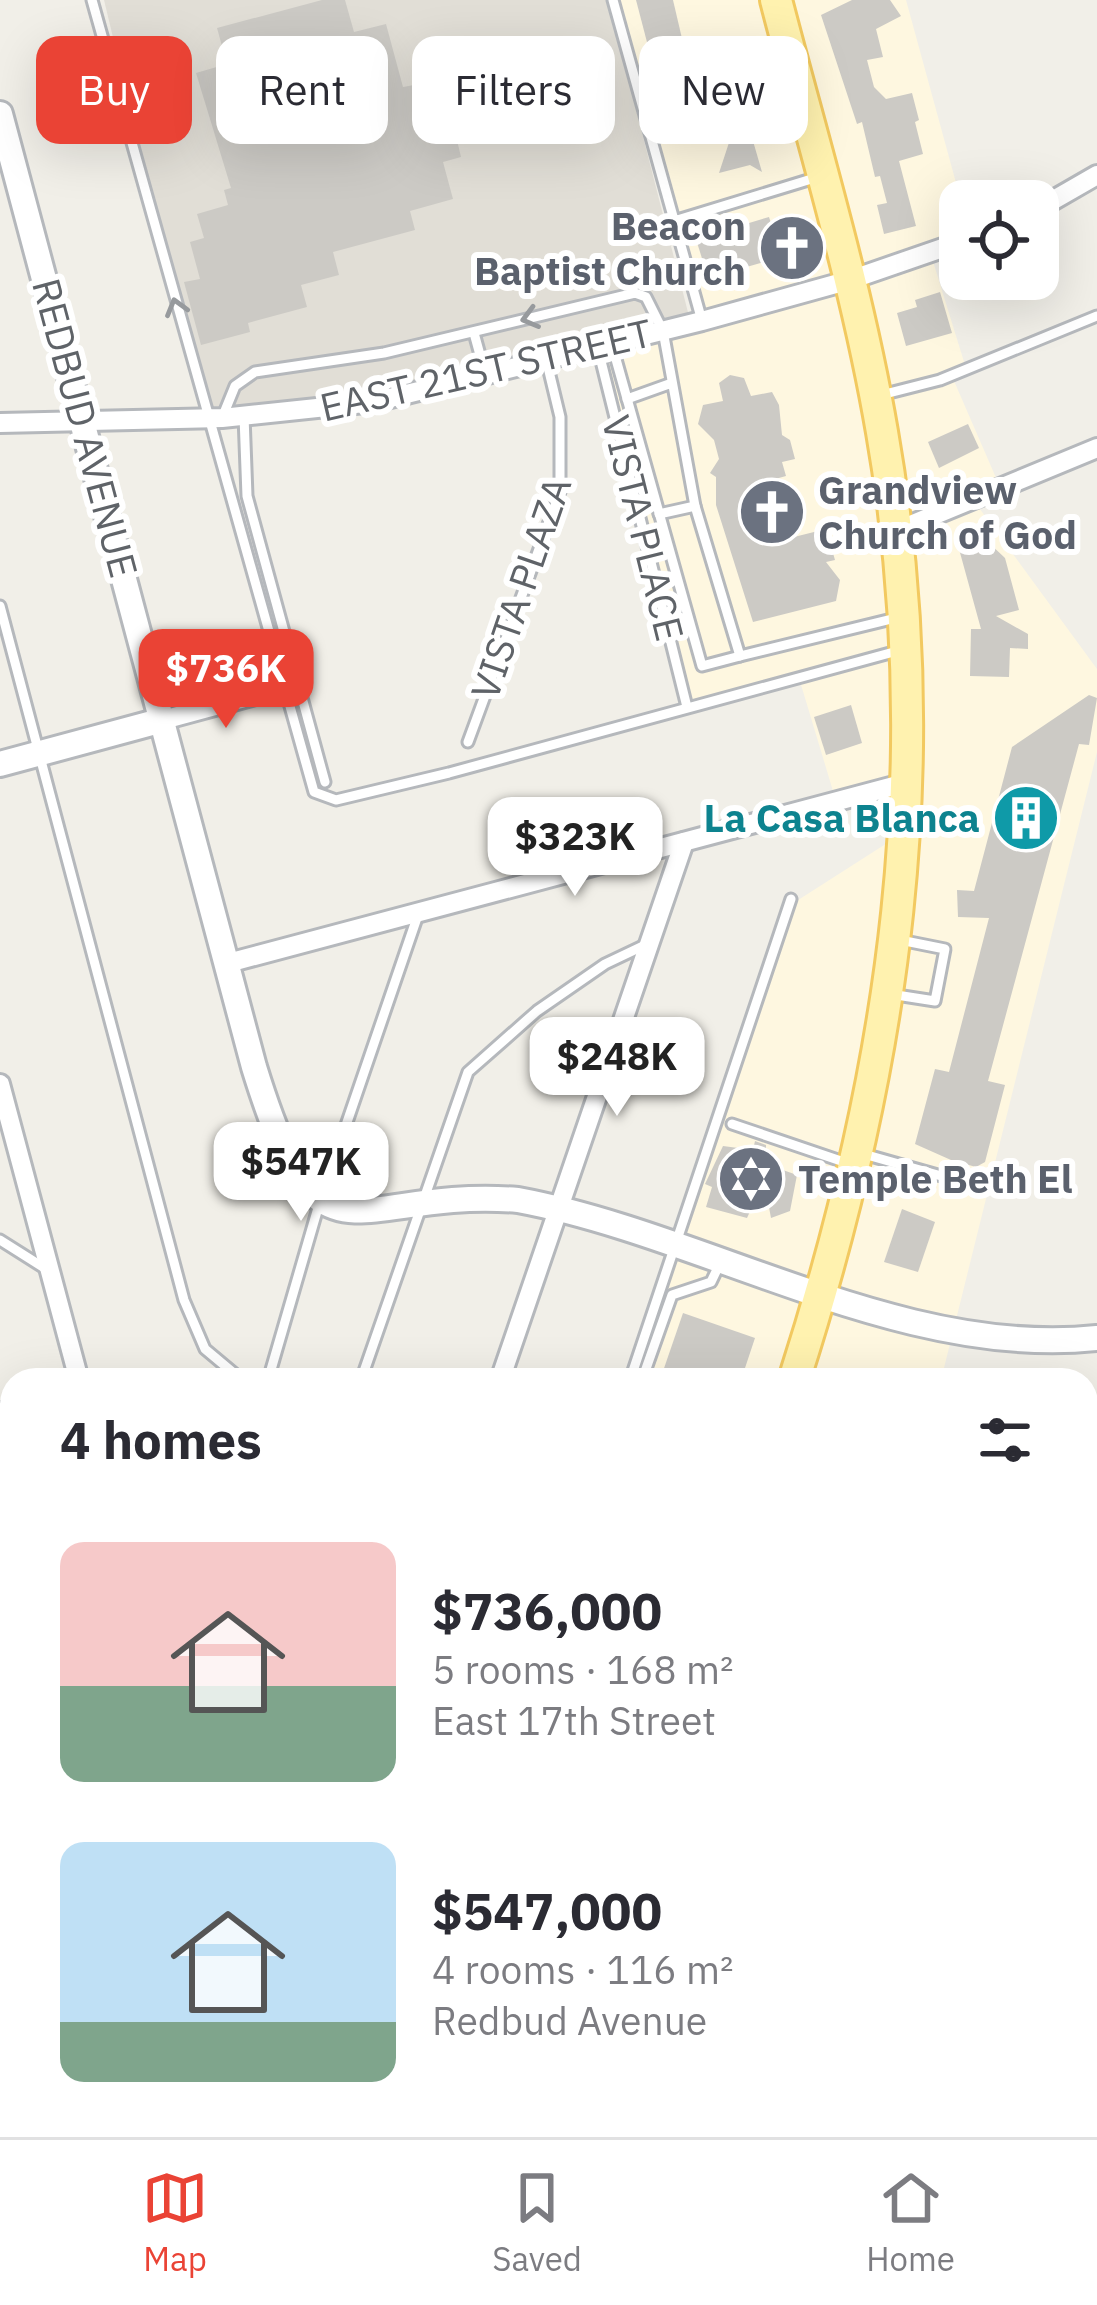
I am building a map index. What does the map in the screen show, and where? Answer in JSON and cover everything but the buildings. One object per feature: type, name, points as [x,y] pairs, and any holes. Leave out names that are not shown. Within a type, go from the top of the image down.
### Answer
[{"type":"main road","points":[[776,0],[850,280],[875,397],[904,616],[909,782],[890,994],[859,1160],[798,1368]]},
{"type":"street","name":"REDBUD AVENUE","points":[[0,114],[274,1131],[296,1177],[320,1201]]},
{"type":"street","points":[[1059,197],[1097,176]]},
{"type":"street","name":"EAST 21ST STREET","points":[[0,423],[216,418],[374,401],[547,363],[850,280],[939,249]]},
{"type":"street","points":[[896,531],[1097,448]]},
{"type":"street","points":[[0,764],[274,690]]},
{"type":"street","points":[[228,962],[909,782]]},
{"type":"street","points":[[504,1368],[685,842]]},
{"type":"street","points":[[0,1084],[76,1368]]},
{"type":"street","points":[[320,1201],[355,1213],[488,1198],[556,1207],[821,1294],[989,1335],[1097,1338]]},
{"type":"lane","points":[[92,0],[216,418],[314,793],[336,800],[906,648]]},
{"type":"lane","points":[[613,0],[702,321]]},
{"type":"lane","points":[[674,220],[822,176]]},
{"type":"lane","points":[[216,418],[236,386],[254,372],[473,334],[635,292],[646,297],[663,331],[669,384],[695,506],[740,656]]},
{"type":"lane","points":[[875,397],[940,380],[1097,316]]},
{"type":"lane","points":[[473,334],[486,378]]},
{"type":"lane","points":[[605,347],[627,399],[702,666],[904,616]]},
{"type":"lane","name":"VISTA PLACE","points":[[605,347],[688,707]]},
{"type":"lane","name":"VISTA PLAZA","points":[[468,742],[560,492],[560,416],[547,363]]},
{"type":"lane","points":[[627,399],[669,384]]},
{"type":"lane","points":[[244,416],[247,496],[326,782]]},
{"type":"lane","points":[[659,514],[695,506]]},
{"type":"lane","points":[[0,606],[184,1300],[205,1349],[228,1368]]},
{"type":"lane","points":[[633,1368],[791,899]]},
{"type":"lane","points":[[271,1368],[320,1201],[419,912]]},
{"type":"lane","points":[[890,994],[935,1000],[945,949],[896,940]]},
{"type":"lane","points":[[365,1368],[425,1205],[452,1110],[484,1052],[604,964],[650,943]]},
{"type":"lane","points":[[733,1124],[859,1160],[959,1181]]},
{"type":"lane","points":[[0,1240],[50,1270]]},
{"type":"lane","points":[[646,1368],[672,1294],[711,1282],[721,1261]]},
{"type":"shaded area","points":[[104,0],[608,0],[639,121],[639,144],[645,144],[691,324],[490,377],[272,405],[202,407],[139,144],[192,144],[192,36],[113,36]]},
{"type":"shaded area","points":[[619,0],[906,0],[955,180],[939,180],[939,237],[927,242],[939,281],[939,300],[945,300],[965,365],[951,374],[1000,487],[974,501],[1097,669],[1097,752],[944,1368],[639,1368],[795,902],[906,831],[909,784],[836,801],[799,678],[690,704],[596,350],[704,319],[657,144],[808,144],[808,36],[639,36],[639,75]]},
{"type":"place","name":"Beacon Baptist Church","points":[[792,248]]},
{"type":"place","name":"Grandview Church of God","points":[[772,512]]},
{"type":"place","name":"La Casa Blanca","points":[[1026,818]]},
{"type":"place","name":"Temple Beth El","points":[[751,1179]]}]
